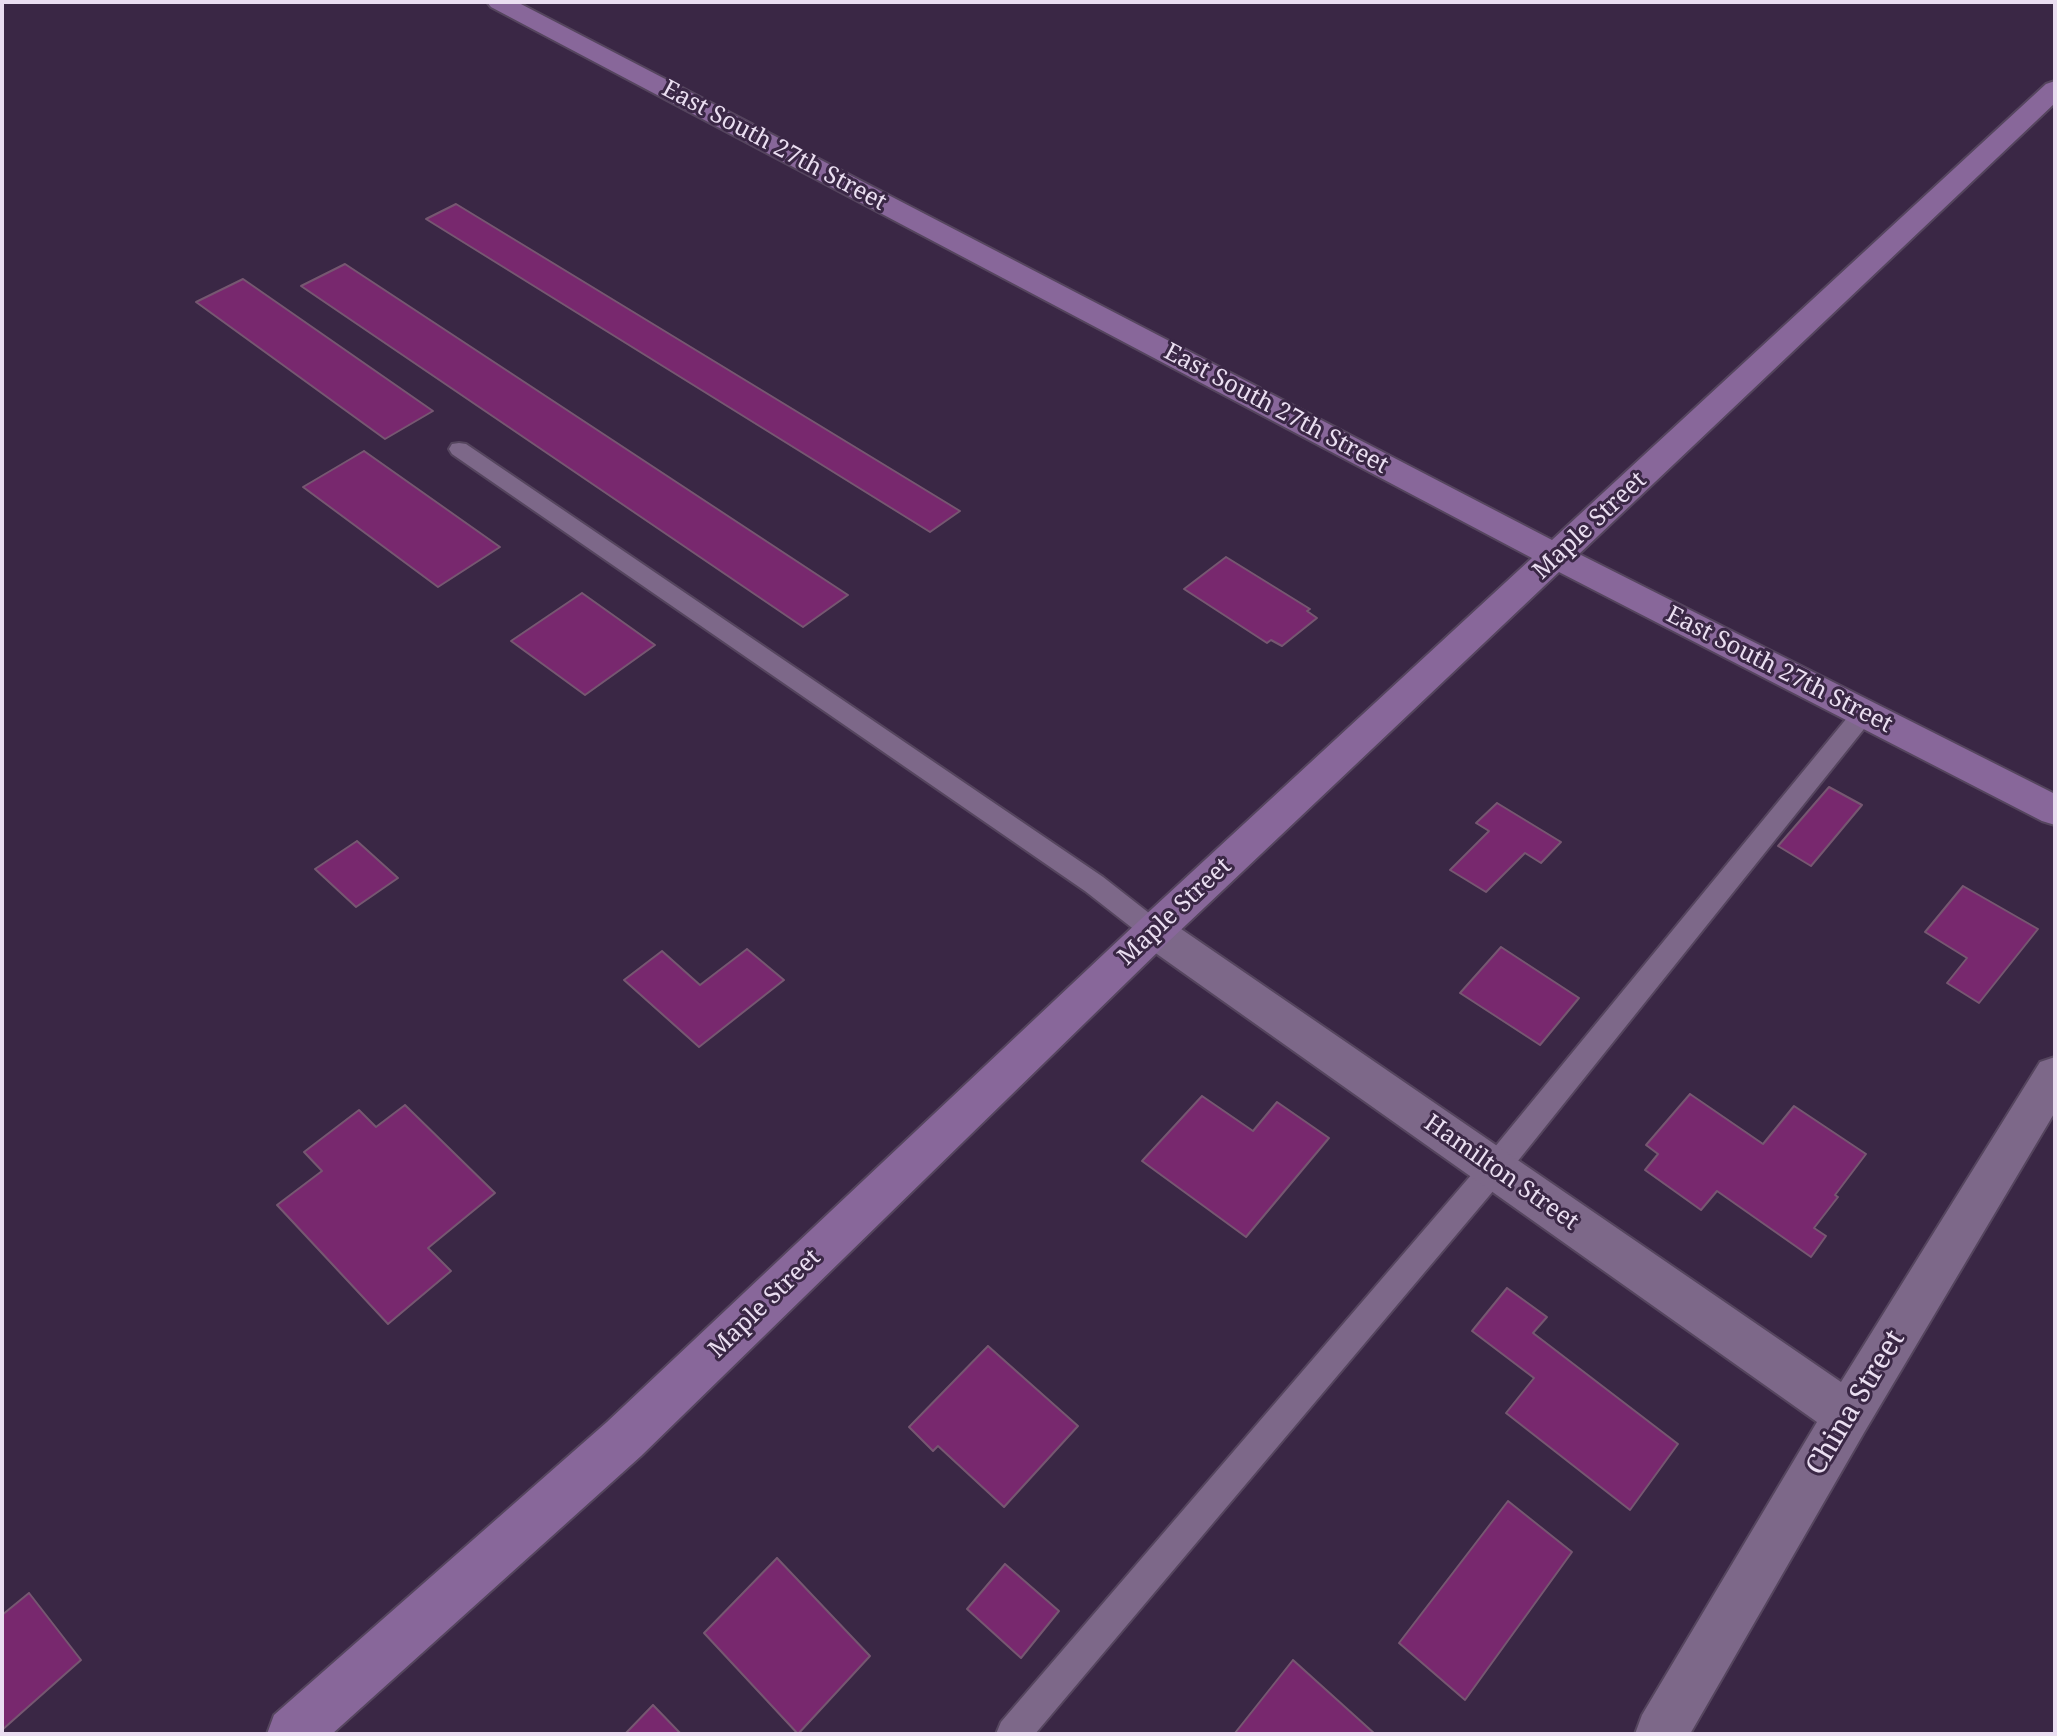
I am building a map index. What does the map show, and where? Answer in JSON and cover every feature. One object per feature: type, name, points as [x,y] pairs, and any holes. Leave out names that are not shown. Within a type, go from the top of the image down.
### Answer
[{"type":"main road","name":"East South 27th Street","points":[[499,2],[1558,556],[2055,811]]},
{"type":"main road","name":"Maple Street","points":[[293,1734],[624,1439],[1154,931],[2055,89]]},
{"type":"street","name":"Hamilton Street","points":[[1154,931],[1848,1415]]},
{"type":"street","name":"China Street","points":[[1661,1734],[1848,1415],[2055,1075]]},
{"type":"lane","points":[[459,449],[1094,884],[1154,931]]},
{"type":"lane","points":[[1013,1734],[1495,1168],[1864,713]]},
{"type":"building","points":[[456,204],[960,511],[930,532],[426,219]]},
{"type":"building","points":[[345,264],[848,595],[803,627],[301,286]]},
{"type":"building","points":[[243,279],[433,411],[385,439],[196,302]]},
{"type":"building","points":[[364,451],[500,547],[438,587],[303,487]]},
{"type":"building","points":[[1226,557],[1310,609],[1307,611],[1317,618],[1282,646],[1271,640],[1267,643],[1184,589]]},
{"type":"building","points":[[582,593],[655,645],[585,695],[511,641]]},
{"type":"building","points":[[1829,787],[1862,805],[1811,866],[1778,846]]},
{"type":"building","points":[[1497,803],[1561,842],[1541,863],[1525,853],[1486,892],[1450,870],[1489,831],[1476,823]]},
{"type":"building","points":[[357,841],[398,878],[356,907],[315,869]]},
{"type":"building","points":[[1963,886],[2038,929],[1979,1003],[1947,983],[1967,958],[1925,932]]},
{"type":"building","points":[[1501,947],[1579,998],[1540,1045],[1460,993]]},
{"type":"building","points":[[747,949],[784,980],[699,1047],[624,980],[662,951],[700,985]]},
{"type":"building","points":[[1690,1094],[1763,1144],[1794,1106],[1866,1154],[1814,1228],[1826,1236],[1811,1257],[1717,1191],[1701,1210],[1645,1170],[1658,1154],[1646,1145]]},
{"type":"building","points":[[1202,1096],[1253,1131],[1277,1102],[1329,1138],[1246,1237],[1142,1161]]},
{"type":"building","points":[[405,1105],[495,1193],[428,1248],[451,1271],[388,1324],[277,1205],[322,1171],[304,1152],[359,1110],[376,1127]]},
{"type":"building","points":[[1507,1288],[1547,1317],[1533,1333],[1678,1444],[1630,1510],[1506,1413],[1534,1378],[1472,1331]]},
{"type":"building","points":[[988,1346],[1078,1426],[1004,1507],[938,1446],[933,1451],[909,1427]]},
{"type":"building","points":[[1508,1501],[1572,1552],[1465,1700],[1399,1643]]},
{"type":"building","points":[[777,1558],[870,1656],[798,1734],[704,1633]]},
{"type":"building","points":[[1005,1564],[1059,1611],[1021,1658],[967,1609]]},
{"type":"building","points":[[29,1593],[81,1660],[2,1730],[2,1615]]},
{"type":"building","points":[[1293,1660],[1375,1734],[1235,1733]]},
{"type":"building","points":[[653,1705],[681,1734],[625,1734]]}]
